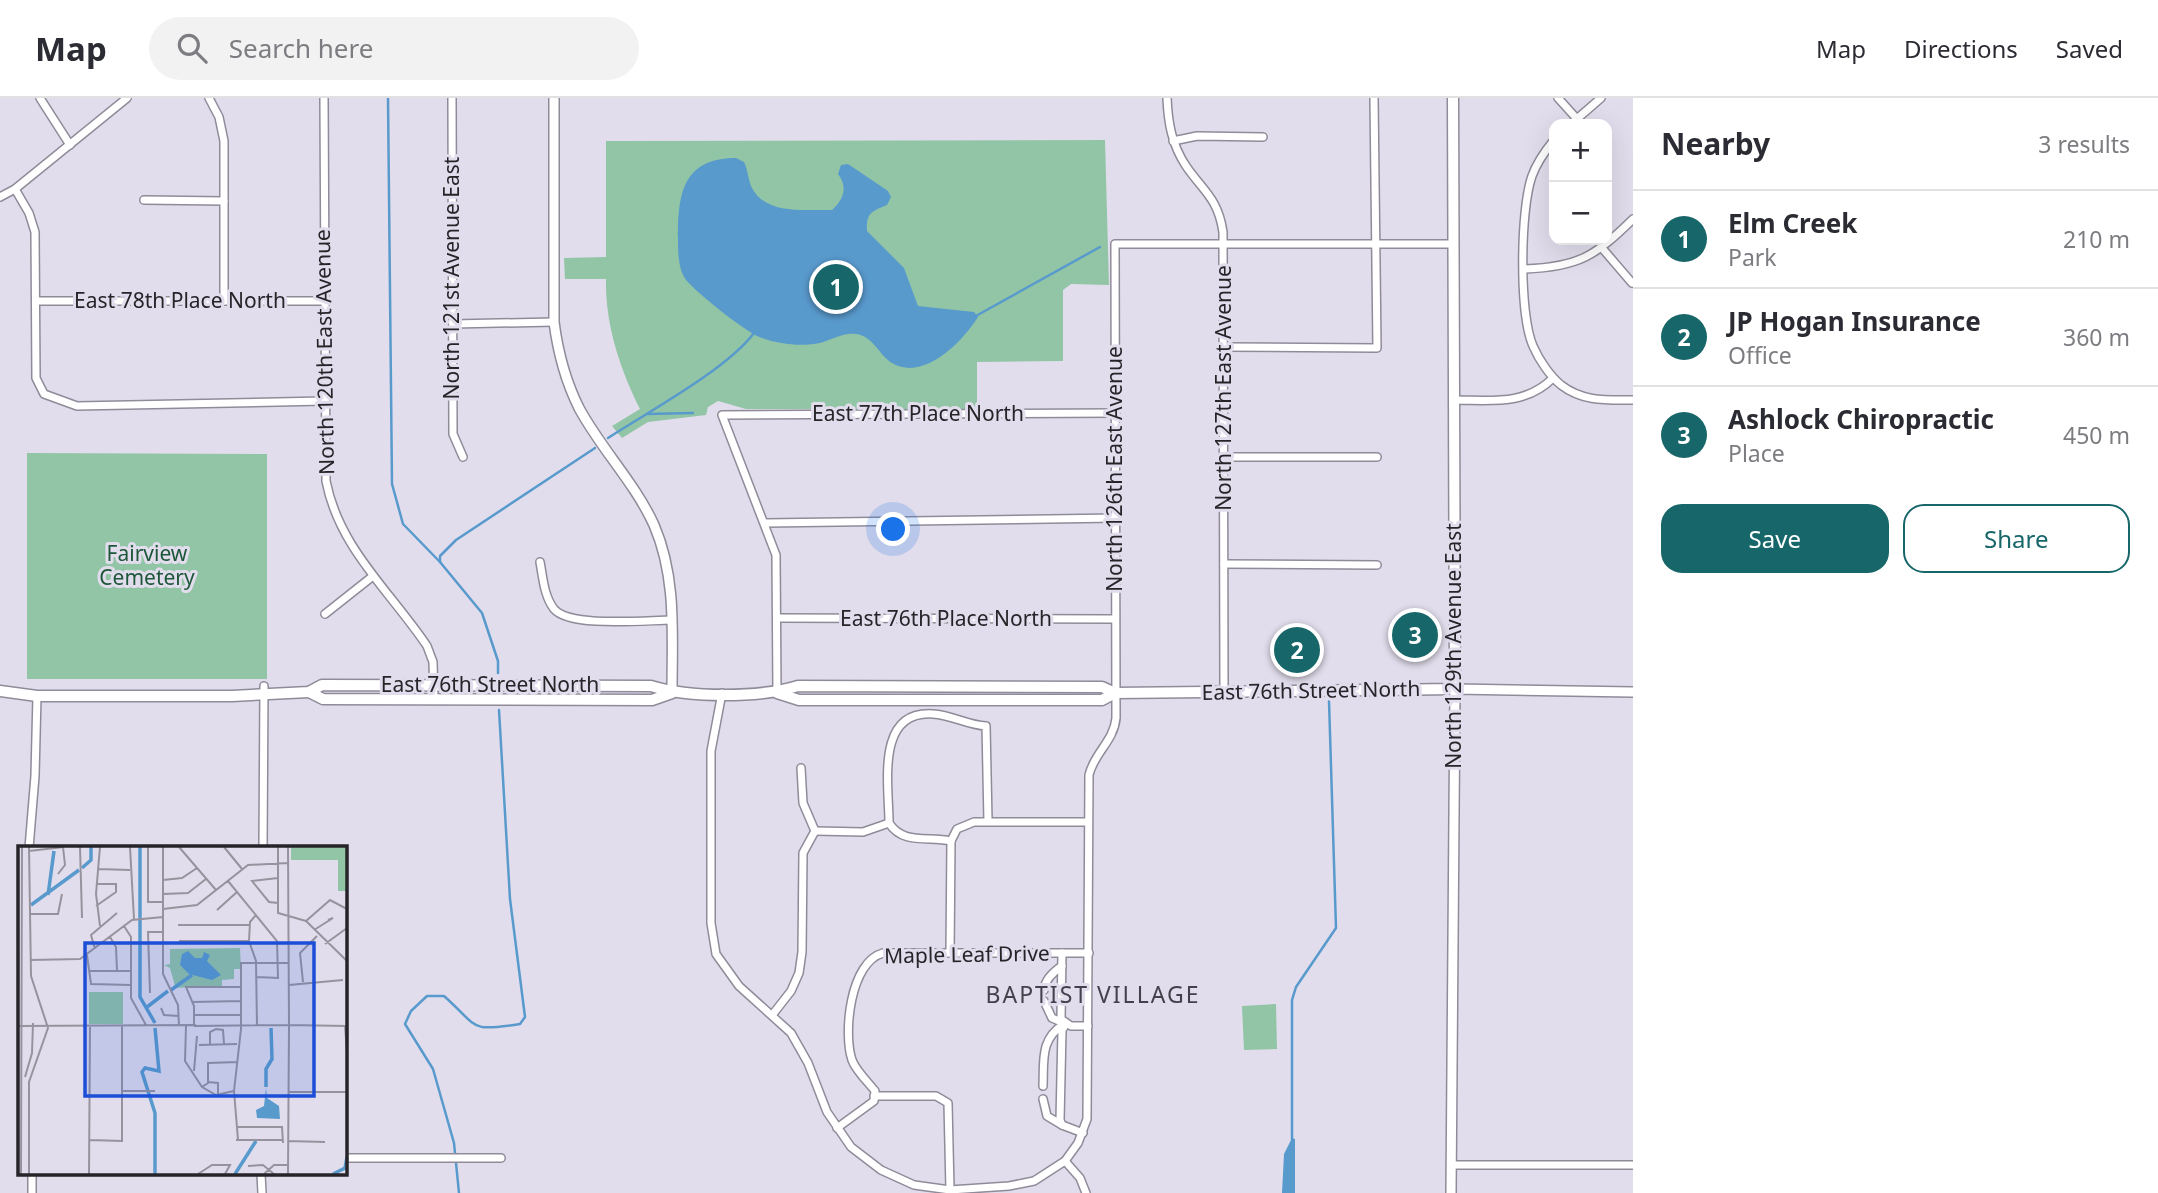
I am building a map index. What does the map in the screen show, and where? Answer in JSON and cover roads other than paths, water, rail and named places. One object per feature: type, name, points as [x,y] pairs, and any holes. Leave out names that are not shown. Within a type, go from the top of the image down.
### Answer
[{"type":"main road","name":"North 129th Avenue East","points":[[1452,98],[1455,689]]},
{"type":"main road","name":"East 76th Street North","points":[[309,692],[322,685],[651,686],[673,692],[777,693],[799,700],[1102,700],[1115,694],[1348,688],[1455,689]]},
{"type":"main road","name":"East 76th Street North","points":[[0,691],[37,696],[264,691],[309,692],[323,699],[652,700],[673,692]]},
{"type":"street","points":[[40,98],[70,145]]},
{"type":"street","points":[[0,197],[15,189],[127,98]]},
{"type":"street","points":[[209,98],[219,117],[224,141],[224,301]]},
{"type":"street","name":"North 120th East Avenue","points":[[324,98],[324,462],[328,494],[344,535],[427,646],[433,662],[434,699]]},
{"type":"street","name":"North 121st Avenue East","points":[[452,98],[453,434],[463,457]]},
{"type":"street","points":[[554,98],[555,322],[562,366],[575,398],[653,523],[668,566],[673,692]]},
{"type":"street","name":"North 127th East Avenue","points":[[1167,98],[1173,141],[1187,168],[1217,206],[1224,244],[1224,693]]},
{"type":"street","points":[[1224,347],[1377,348],[1374,98]]},
{"type":"street","points":[[1558,98],[1572,119]]},
{"type":"street","points":[[1577,119],[1601,98]]},
{"type":"street","points":[[1173,141],[1197,136],[1263,137]]},
{"type":"street","points":[[1549,146],[1539,159],[1524,210],[1529,332],[1533,346],[1553,378],[1589,400],[1633,400]]},
{"type":"street","points":[[15,189],[29,213],[35,232],[36,378],[44,394],[78,406],[324,401]]},
{"type":"street","points":[[144,200],[223,201]]},
{"type":"street","points":[[1525,269],[1573,264],[1602,248],[1633,219]]},
{"type":"street","name":"North 126th East Avenue","points":[[1115,694],[1115,244],[1224,244]]},
{"type":"street","points":[[1224,244],[1453,244]]},
{"type":"street","points":[[1602,248],[1632,283]]},
{"type":"street","name":"East 78th Place North","points":[[36,301],[324,301]]},
{"type":"street","points":[[453,324],[555,322]]},
{"type":"street","points":[[1453,400],[1524,398],[1535,394],[1553,378]]},
{"type":"street","name":"East 77th Place North","points":[[766,523],[722,415],[1115,413]]},
{"type":"street","points":[[1224,457],[1377,457]]},
{"type":"street","points":[[777,693],[776,555],[766,523],[1116,517]]},
{"type":"street","points":[[540,562],[547,596],[560,615],[582,620],[672,620]]},
{"type":"street","points":[[1224,564],[1377,565]]},
{"type":"street","points":[[325,614],[373,576]]},
{"type":"street","name":"East 76th Place North","points":[[777,618],[1115,619]]},
{"type":"street","name":"East 76th Street North","points":[[1455,689],[1633,692]]},
{"type":"street","name":"North 129th Avenue East","points":[[1451,1193],[1455,689]]},
{"type":"street","points":[[263,846],[264,691]]},
{"type":"street","points":[[722,693],[711,751],[712,934],[716,954],[727,974],[773,1014],[800,1047],[819,1096],[836,1129],[851,1147],[890,1175],[915,1185],[950,1189],[983,1189],[1034,1181],[1065,1161],[1083,1133],[1088,1105],[1089,775],[1091,766],[1108,743],[1115,726],[1115,694]]},
{"type":"street","points":[[29,846],[35,776],[37,696]]},
{"type":"street","points":[[951,841],[903,837],[895,834],[889,824],[889,749],[897,728],[909,716],[949,716],[969,725],[986,726],[988,821]]},
{"type":"street","points":[[801,768],[803,803],[815,831]]},
{"type":"street","points":[[950,954],[951,841],[957,829],[966,824],[988,821],[1088,822]]},
{"type":"street","points":[[815,831],[863,832],[889,824]]},
{"type":"street","points":[[773,1014],[792,991],[799,973],[802,951],[803,853],[815,831]]},
{"type":"street","points":[[1062,953],[1061,1019],[1065,1024]]},
{"type":"street","name":"Maple Leaf Drive","points":[[874,1096],[875,1091],[851,1056],[851,992],[880,954],[1089,953]]},
{"type":"street","points":[[1044,990],[1045,983],[1062,966]]},
{"type":"street","points":[[1044,1001],[1052,1018],[1065,1024],[1088,1026]]},
{"type":"street","points":[[1043,1086],[1044,1044],[1054,1030],[1065,1024]]},
{"type":"street","points":[[1062,1125],[1062,1030],[1065,1024]]},
{"type":"street","points":[[836,1129],[874,1101],[874,1096],[936,1096],[948,1103],[950,1189]]},
{"type":"street","points":[[1043,1099],[1047,1116],[1083,1133]]},
{"type":"street","points":[[346,1158],[502,1158]]},
{"type":"street","points":[[1065,1161],[1080,1178],[1087,1193]]},
{"type":"street","points":[[1452,1165],[1633,1166]]},
{"type":"water","points":[[736,158],[744,162],[752,188],[759,197],[777,207],[799,210],[832,210],[839,202],[844,188],[838,174],[841,165],[848,164],[888,191],[891,197],[887,205],[871,214],[867,231],[904,268],[918,306],[974,312],[978,317],[953,347],[929,363],[917,367],[892,363],[862,335],[842,335],[820,343],[796,345],[772,341],[750,332],[686,280],[678,255],[679,208],[687,182],[704,164]]},
{"type":"water","points":[[1292,1138],[1295,1139],[1295,1193],[1282,1193],[1284,1154]]},
{"type":"waterway","points":[[388,98],[392,484],[403,524],[440,562],[482,613],[498,661],[498,673]]},
{"type":"waterway","points":[[974,317],[1100,247]]},
{"type":"waterway","points":[[608,438],[706,376],[754,333]]},
{"type":"waterway","points":[[647,414],[693,413]]},
{"type":"waterway","points":[[440,562],[440,556],[456,540],[595,448]]},
{"type":"waterway","points":[[1292,1140],[1292,1000],[1296,987],[1336,928],[1329,701]]},
{"type":"waterway","points":[[459,1193],[454,1143],[433,1069],[405,1024],[411,1011],[427,996],[444,996],[470,1021],[483,1027],[520,1024],[525,1017],[510,899],[499,710]]},
{"type":"place","name":"Elm Creek","points":[[836,287]]},
{"type":"place","name":"Ashlock Chiropractic","points":[[1415,635]]},
{"type":"place","name":"JP Hogan Insurance","points":[[1297,650]]},
{"type":"district","name":"BAPTIST VILLAGE","points":[[1093,995]]},
{"type":"park label","name":"Fairview Cemetery","points":[[147,566]]}]
